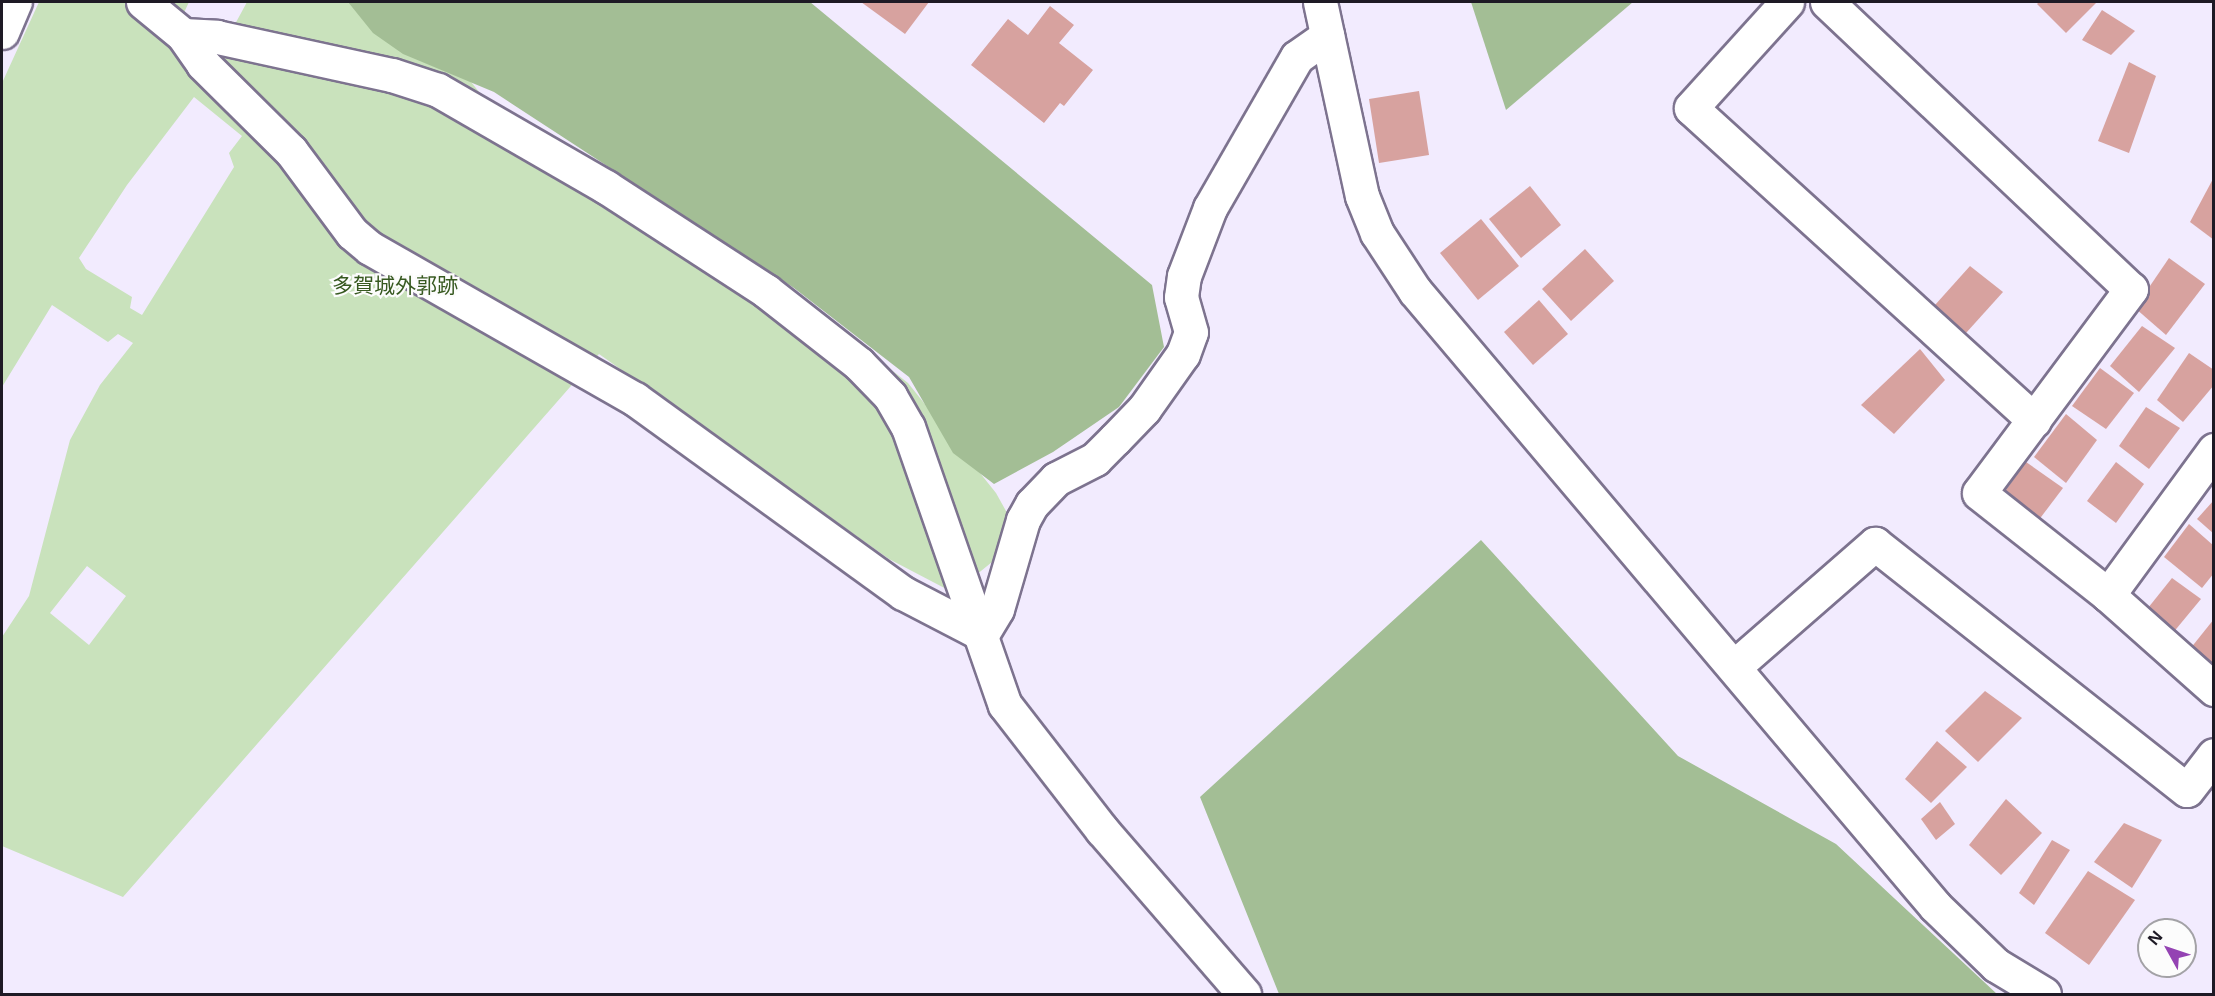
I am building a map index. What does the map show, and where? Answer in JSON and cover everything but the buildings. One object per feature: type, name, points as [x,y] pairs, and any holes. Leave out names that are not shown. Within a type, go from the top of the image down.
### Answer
[{"type":"street","points":[[2,32],[15,2]]},
{"type":"street","points":[[143,2],[183,35],[203,64],[291,151],[352,232],[370,248],[635,399],[903,593],[982,634]]},
{"type":"street","points":[[1320,2],[1362,196],[1377,233],[1414,291],[1735,666],[1935,906],[1996,965],[2044,994]]},
{"type":"street","points":[[1786,2],[1691,108],[2034,420]]},
{"type":"street","points":[[1827,2],[2131,289],[1979,492],[2108,595],[2214,689]]},
{"type":"street","points":[[183,35],[217,37],[368,69],[438,90],[606,187],[766,291],[859,364],[890,396],[908,427],[982,634],[999,690],[1019,728],[1244,994]]},
{"type":"street","points":[[982,634],[997,609],[1023,520],[1032,504],[1056,479],[1095,459],[1144,409],[1183,354],[1191,332],[1180,297],[1184,276],[1210,208],[1297,57],[1327,36]]},
{"type":"street","points":[[2108,595],[2214,450]]},
{"type":"street","points":[[1735,666],[1875,544],[2187,790],[2214,755]]},
{"type":"green space","name":"多賀城外郭跡","points":[[39,2],[189,2],[182,17],[234,26],[247,2],[408,2],[483,97],[775,278],[908,383],[996,493],[1011,520],[992,562],[954,593],[889,559],[599,354],[123,897],[2,846],[2,637],[29,596],[70,440],[100,385],[133,343],[118,334],[108,342],[52,305],[2,387],[2,83]],"holes":[[[194,97],[242,136],[229,153],[234,167],[142,315],[130,308],[132,297],[86,269],[79,258],[127,185]],[[87,566],[126,596],[89,645],[50,613]]]},
{"type":"green space","points":[[348,2],[810,2],[1152,285],[1164,347],[1119,407],[1053,452],[994,484],[953,453],[909,377],[794,288],[494,92],[403,54],[373,33]]},
{"type":"green space","points":[[1471,2],[1633,2],[1506,110]]},
{"type":"green space","points":[[1481,540],[1678,756],[1836,844],[1997,994],[1279,994],[1200,797]]}]
